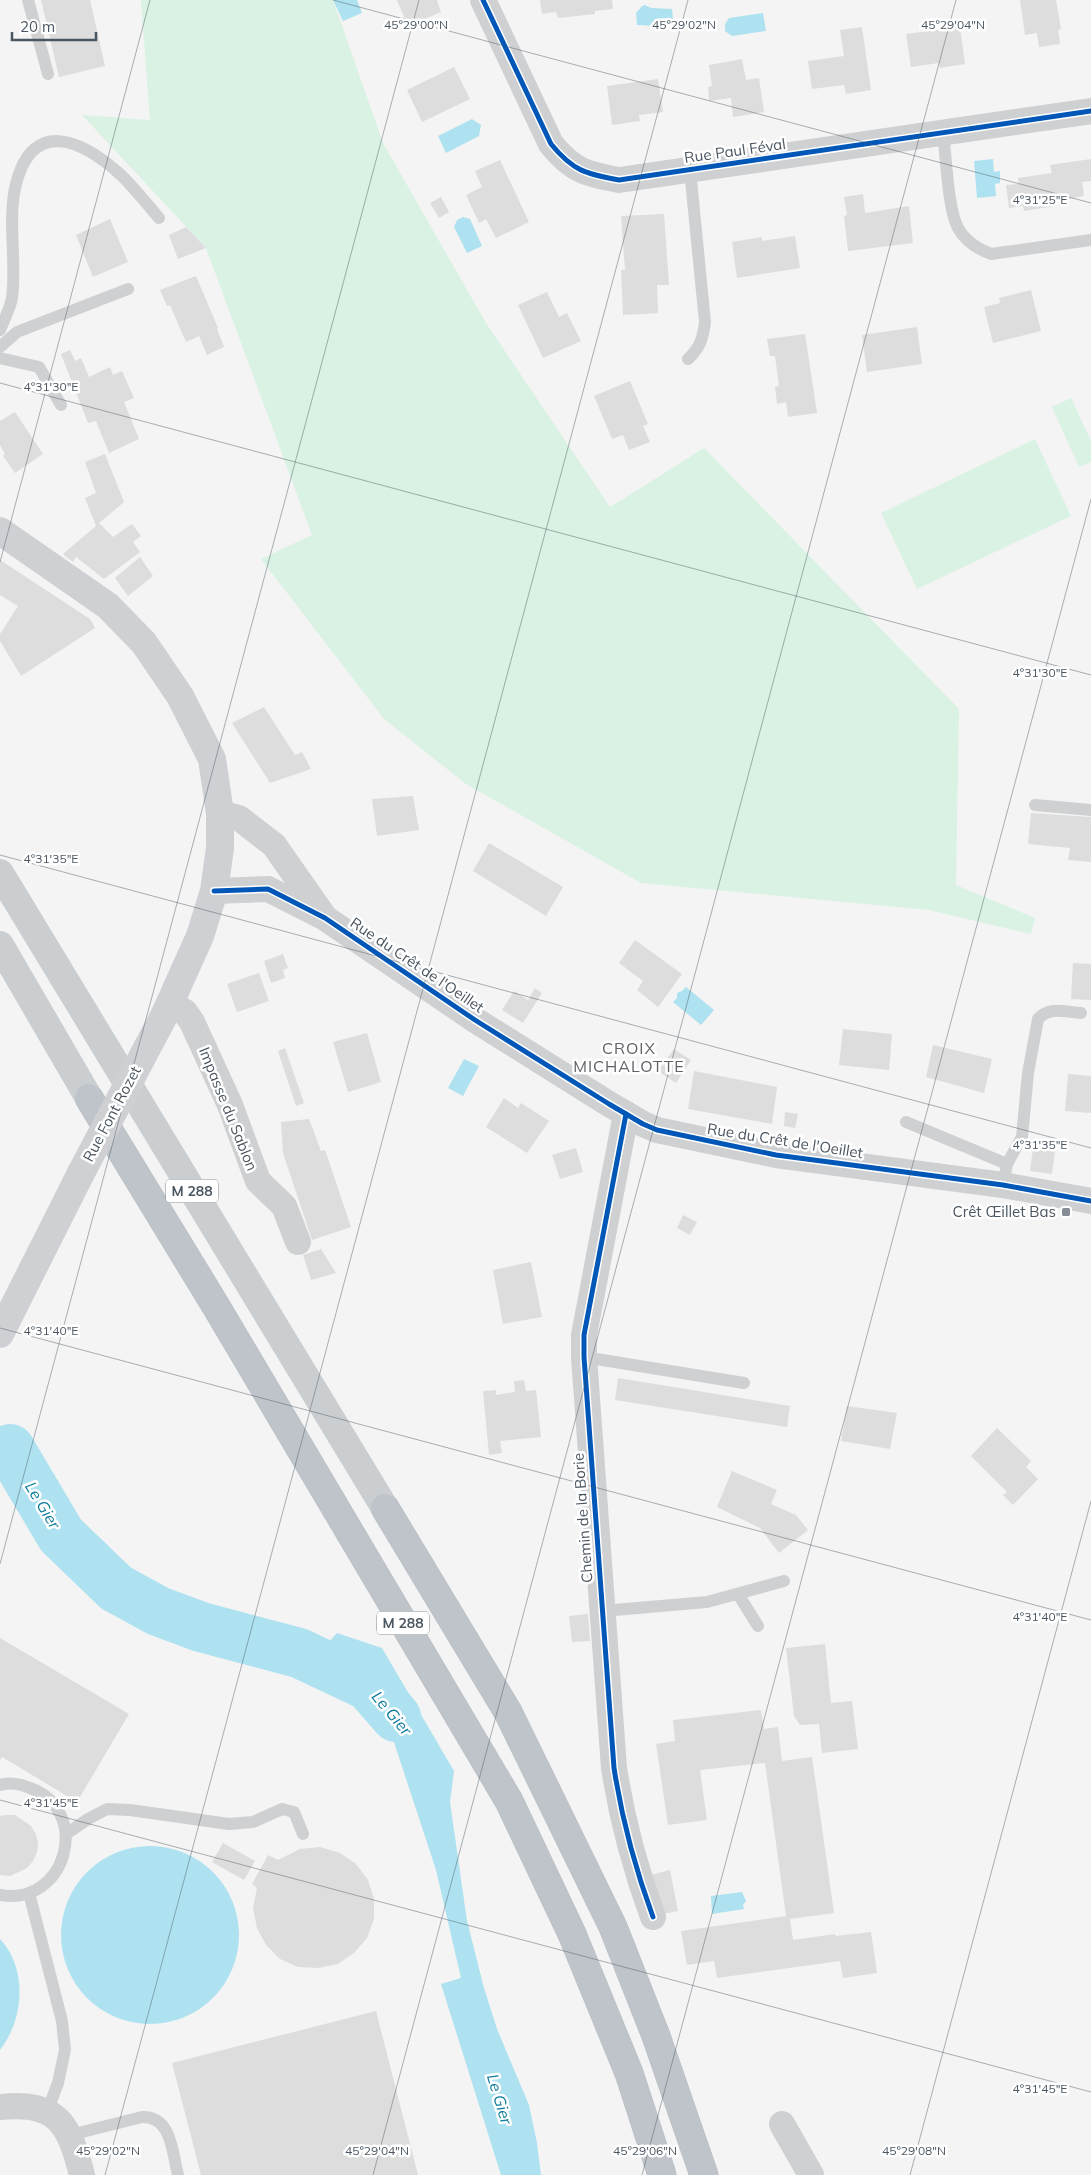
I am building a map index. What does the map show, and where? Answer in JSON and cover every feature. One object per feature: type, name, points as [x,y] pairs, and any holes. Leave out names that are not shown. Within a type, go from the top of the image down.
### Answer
[{"type":"highway","name":"M 288","points":[[89,1098],[217,1308],[509,1801],[572,1934],[629,2073],[662,2175]]},
{"type":"highway","name":"M 288","points":[[385,1508],[508,1712],[613,1927],[656,2036],[704,2175]]},
{"type":"main road","points":[[0,531],[108,606],[144,643],[180,696],[212,759],[220,813],[220,848],[214,891]]},
{"type":"main road","name":"M 288","points":[[0,873],[385,1508]]},
{"type":"main road","name":"Rue Font Rozet","points":[[0,1334],[81,1173],[168,1009],[200,936],[214,891]]},
{"type":"main road","points":[[0,945],[89,1098]]},
{"type":"main road","points":[[0,962],[62,1053]]},
{"type":"street","name":"Rue Paul Féval","points":[[482,0],[551,144],[566,162],[592,175],[619,180],[1091,111]]},
{"type":"street","points":[[220,813],[239,818],[274,844],[325,918]]},
{"type":"street","points":[[214,891],[268,890],[325,918]]},
{"type":"street","name":"Rue du Crêt de l'Oeillet","points":[[325,918],[475,1020],[626,1114],[657,1130],[776,1155],[1005,1174],[1091,1201]]},
{"type":"street","name":"Impasse du Sablon","points":[[168,1009],[185,1012],[192,1022],[230,1105],[258,1181],[284,1206],[298,1242]]},
{"type":"street","name":"Chemin de la Borie","points":[[626,1114],[584,1335],[584,1356],[602,1611],[618,1797],[626,1836],[653,1917]]},
{"type":"street","points":[[0,2107],[21,2105],[47,2112],[59,2120],[70,2135],[82,2175]]},
{"type":"street","points":[[782,2124],[811,2175]]},
{"type":"lane","points":[[28,0],[48,74]]},
{"type":"lane","points":[[942,133],[953,214],[958,229],[970,243],[991,254],[1091,240]]},
{"type":"lane","points":[[0,330],[12,298],[13,221],[16,185],[27,158],[38,145],[56,140],[75,145],[96,155],[122,176],[159,218]]},
{"type":"lane","points":[[688,359],[698,349],[703,336],[705,322],[690,170]]},
{"type":"lane","points":[[0,347],[17,332],[128,289]]},
{"type":"lane","points":[[0,358],[39,367],[61,404]]},
{"type":"lane","points":[[1035,805],[1091,810]]},
{"type":"lane","points":[[906,1122],[1005,1174],[1022,1137],[1028,1073],[1038,1019],[1044,1012],[1052,1010],[1081,1013]]},
{"type":"lane","points":[[584,1356],[744,1384]]},
{"type":"lane","points":[[602,1611],[706,1602],[784,1581]]},
{"type":"lane","points":[[738,1594],[758,1626]]},
{"type":"lane","points":[[0,1784],[21,1784],[38,1791],[52,1802],[62,1817],[66,1834],[65,1852],[58,1869],[46,1884],[29,1893],[10,1897],[0,1895]]},
{"type":"lane","points":[[66,1834],[107,1809],[130,1810],[229,1824],[252,1822],[282,1809],[294,1812],[303,1834]]},
{"type":"lane","points":[[29,1893],[62,2021],[65,2050],[58,2083],[47,2112]]},
{"type":"lane","points":[[70,2135],[142,2117],[153,2117],[162,2122],[167,2130],[178,2175]]},
{"type":"green space","points":[[141,0],[333,0],[383,143],[486,323],[610,507],[704,448],[959,709],[956,885],[1035,918],[1031,934],[929,910],[641,883],[466,784],[384,719],[261,559],[312,535],[206,248],[82,115],[150,120]]},
{"type":"green space","points":[[1071,398],[1091,441],[1091,462],[1079,467],[1052,407]]},
{"type":"green space","points":[[1035,439],[1071,516],[917,589],[881,513]]},
{"type":"water","points":[[333,0],[357,0],[362,13],[343,21]]},
{"type":"water","points":[[645,5],[651,8],[672,9],[673,20],[657,26],[637,25],[636,13]]},
{"type":"water","points":[[763,13],[766,31],[732,36],[725,31],[725,24],[729,18]]},
{"type":"water","points":[[472,119],[481,125],[479,136],[446,153],[438,136]]},
{"type":"water","points":[[993,159],[994,172],[1000,171],[1000,183],[995,184],[996,196],[977,198],[974,161]]},
{"type":"water","points":[[463,217],[470,219],[482,246],[467,253],[454,227],[457,220]]},
{"type":"water","points":[[686,987],[714,1010],[701,1025],[673,1002],[677,998],[677,993]]},
{"type":"water","points":[[464,1059],[479,1066],[463,1096],[448,1088]]},
{"type":"water","points":[[337,1633],[382,1648],[454,1771],[450,1802],[467,1921],[484,1988],[497,2029],[529,2105],[541,2175],[501,2175],[441,1984],[461,1978],[436,1870],[388,1724],[371,1697],[317,1655]]},
{"type":"water","points":[[150,1846],[184,1853],[199,1861],[213,1872],[224,1886],[232,1901],[239,1935],[232,1969],[224,1984],[213,1998],[199,2009],[184,2017],[150,2024],[116,2017],[101,2009],[87,1998],[76,1984],[68,1969],[61,1935],[68,1901],[76,1886],[87,1872],[101,1861],[116,1853]]},
{"type":"water","points":[[742,1892],[746,1901],[743,1905],[744,1909],[712,1914],[711,1896]]},
{"type":"water","points":[[0,1939],[9,1951],[15,1965],[19,1979],[19,1994],[14,2024],[0,2050]]},
{"type":"building","points":[[41,0],[90,0],[105,66],[59,77]]},
{"type":"building","points":[[397,0],[437,0],[441,12],[408,26]]},
{"type":"building","points":[[540,0],[612,0],[613,9],[595,11],[595,14],[558,18],[556,12],[542,14]]},
{"type":"building","points":[[1020,0],[1056,0],[1061,29],[1058,30],[1060,44],[1039,47],[1037,33],[1025,35]]},
{"type":"building","points":[[862,27],[871,90],[846,94],[844,85],[812,89],[808,61],[844,56],[840,30]]},
{"type":"building","points":[[960,27],[965,64],[940,68],[939,63],[911,67],[906,34]]},
{"type":"building","points":[[742,59],[746,80],[759,78],[764,112],[733,117],[731,98],[709,101],[708,87],[712,86],[709,65]]},
{"type":"building","points":[[454,67],[470,99],[422,122],[407,90]]},
{"type":"building","points":[[658,79],[663,112],[639,115],[640,121],[612,125],[607,86]]},
{"type":"building","points":[[1091,159],[1091,181],[1082,182],[1084,196],[1056,201],[1056,206],[1024,211],[1023,206],[1009,208],[1006,185],[1019,184],[1018,178],[1052,173],[1050,165]]},
{"type":"building","points":[[500,160],[529,222],[496,238],[486,219],[479,223],[466,195],[482,187],[475,171]]},
{"type":"building","points":[[863,194],[865,213],[909,206],[913,243],[848,251],[844,216],[847,215],[844,197]]},
{"type":"building","points":[[441,197],[449,212],[439,218],[430,203]]},
{"type":"building","points":[[664,214],[669,285],[657,285],[658,313],[623,315],[621,270],[625,270],[621,216]]},
{"type":"building","points":[[110,219],[128,262],[93,277],[76,235]]},
{"type":"building","points":[[186,227],[206,248],[178,259],[169,235]]},
{"type":"building","points":[[795,236],[800,268],[737,278],[732,242],[762,237],[762,241]]},
{"type":"building","points":[[196,276],[224,347],[207,355],[199,336],[186,342],[170,305],[167,306],[160,290]]},
{"type":"building","points":[[1031,290],[1041,331],[993,343],[984,307],[1000,303],[999,298]]},
{"type":"building","points":[[547,292],[559,317],[567,313],[581,341],[543,358],[518,305]]},
{"type":"building","points":[[917,327],[922,364],[867,372],[862,335]]},
{"type":"building","points":[[805,334],[817,413],[788,417],[786,402],[777,404],[775,387],[779,386],[775,356],[770,356],[767,339]]},
{"type":"building","points":[[70,350],[75,361],[81,358],[89,377],[110,367],[113,375],[122,371],[134,398],[124,402],[139,439],[109,453],[96,421],[88,423],[61,354]]},
{"type":"building","points":[[630,381],[648,424],[643,426],[650,442],[629,450],[623,435],[612,439],[594,396]]},
{"type":"building","points":[[15,412],[43,454],[15,473],[3,456],[5,454],[0,445],[0,421]]},
{"type":"building","points":[[105,454],[124,502],[99,523],[113,537],[132,524],[141,536],[133,542],[140,552],[104,579],[76,557],[73,562],[63,554],[96,526],[85,498],[96,493],[85,462]]},
{"type":"building","points":[[140,557],[153,576],[128,596],[115,578]]},
{"type":"building","points":[[0,560],[90,619],[95,628],[21,676],[0,641],[0,634],[18,606],[0,595]]},
{"type":"building","points":[[264,707],[295,755],[302,752],[311,769],[270,783],[232,723]]},
{"type":"building","points":[[413,796],[419,830],[377,836],[372,799]]},
{"type":"building","points":[[1031,813],[1091,817],[1091,862],[1068,860],[1070,848],[1028,844]]},
{"type":"building","points":[[489,843],[563,887],[546,916],[473,871]]},
{"type":"building","points":[[635,940],[682,974],[658,1007],[637,990],[643,981],[619,963]]},
{"type":"building","points":[[283,954],[288,968],[283,970],[285,978],[271,983],[264,961]]},
{"type":"building","points":[[1073,963],[1091,964],[1091,1000],[1071,999]]},
{"type":"building","points":[[259,973],[269,1001],[237,1012],[227,984]]},
{"type":"building","points":[[535,988],[542,993],[523,1023],[502,1010],[514,991],[528,1000]]},
{"type":"building","points":[[843,1029],[892,1034],[889,1070],[839,1065]]},
{"type":"building","points":[[367,1033],[381,1082],[348,1092],[333,1042]]},
{"type":"building","points":[[933,1045],[992,1059],[984,1093],[926,1077]]},
{"type":"building","points":[[285,1048],[304,1103],[296,1106],[278,1051]]},
{"type":"building","points":[[674,1049],[691,1060],[676,1083],[658,1071]]},
{"type":"building","points":[[694,1071],[777,1087],[772,1124],[688,1109]]},
{"type":"building","points":[[1068,1074],[1091,1076],[1091,1113],[1065,1111]]},
{"type":"building","points":[[504,1098],[518,1108],[521,1103],[549,1121],[527,1153],[486,1127]]},
{"type":"building","points":[[785,1112],[798,1114],[795,1128],[784,1126]]},
{"type":"building","points":[[309,1119],[321,1151],[325,1150],[351,1227],[312,1240],[283,1153],[281,1122]]},
{"type":"building","points":[[1034,1141],[1056,1143],[1052,1174],[1030,1171]]},
{"type":"building","points":[[576,1148],[583,1172],[560,1179],[552,1155]]},
{"type":"building","points":[[683,1215],[697,1222],[690,1235],[677,1228]]},
{"type":"building","points":[[321,1249],[336,1273],[311,1280],[303,1255]]},
{"type":"building","points":[[531,1262],[542,1317],[503,1324],[493,1270]]},
{"type":"building","points":[[618,1378],[790,1406],[787,1427],[615,1400]]},
{"type":"building","points":[[524,1380],[526,1391],[536,1390],[541,1437],[500,1441],[502,1453],[489,1455],[483,1391],[496,1390],[496,1395],[515,1392],[514,1381]]},
{"type":"building","points":[[847,1406],[897,1413],[890,1449],[841,1441]]},
{"type":"building","points":[[997,1428],[1031,1461],[1026,1467],[1038,1479],[1013,1505],[1003,1495],[1007,1492],[971,1456]]},
{"type":"building","points":[[732,1471],[777,1490],[771,1504],[796,1515],[808,1530],[779,1553],[760,1528],[717,1507]]},
{"type":"building","points":[[588,1614],[590,1641],[572,1642],[569,1616]]},
{"type":"building","points":[[0,1638],[129,1714],[77,1802],[2,1757],[0,1760]]},
{"type":"building","points":[[825,1644],[831,1703],[852,1701],[858,1749],[822,1753],[819,1724],[800,1725],[794,1716],[786,1648]]},
{"type":"building","points":[[761,1710],[764,1729],[778,1727],[782,1761],[812,1757],[834,1913],[790,1919],[793,1940],[835,1934],[836,1936],[871,1932],[877,1973],[843,1978],[840,1961],[717,1978],[714,1961],[687,1965],[681,1931],[786,1916],[765,1763],[700,1770],[707,1820],[668,1825],[656,1744],[675,1741],[673,1720]]},
{"type":"building","points":[[15,1815],[31,1826],[36,1834],[38,1843],[33,1861],[27,1868],[10,1876],[0,1875],[0,1816]]},
{"type":"building","points":[[223,1843],[255,1861],[244,1880],[212,1862]]},
{"type":"building","points":[[320,1847],[340,1853],[356,1864],[368,1880],[374,1899],[374,1919],[367,1938],[354,1953],[338,1964],[318,1968],[298,1967],[280,1959],[266,1945],[257,1928],[253,1908],[257,1888],[252,1884],[268,1855],[278,1860],[300,1849]]},
{"type":"building","points":[[670,1870],[678,1911],[658,1915],[650,1875]]},
{"type":"building","points":[[376,2011],[418,2175],[201,2175],[172,2063]]},
{"type":"waterway","name":"Le Gier","points":[[10,1449],[61,1535],[116,1588],[158,1611],[201,1627],[299,1653],[369,1686],[396,1717]]},
{"type":"cycle path","points":[[483,0],[551,144],[573,166],[598,176],[619,180],[1091,111]]},
{"type":"cycle path","points":[[214,891],[268,889],[325,918],[475,1020],[609,1104],[657,1130],[776,1155],[1003,1185],[1091,1201]]},
{"type":"cycle path","points":[[626,1114],[584,1335],[584,1357],[614,1768],[630,1844],[653,1917]]},
{"type":"place","name":"Crêt Œillet Bas","points":[[1066,1212]]},
{"type":"district","name":"CROIX MICHALOTTE","points":[[629,1057]]}]
